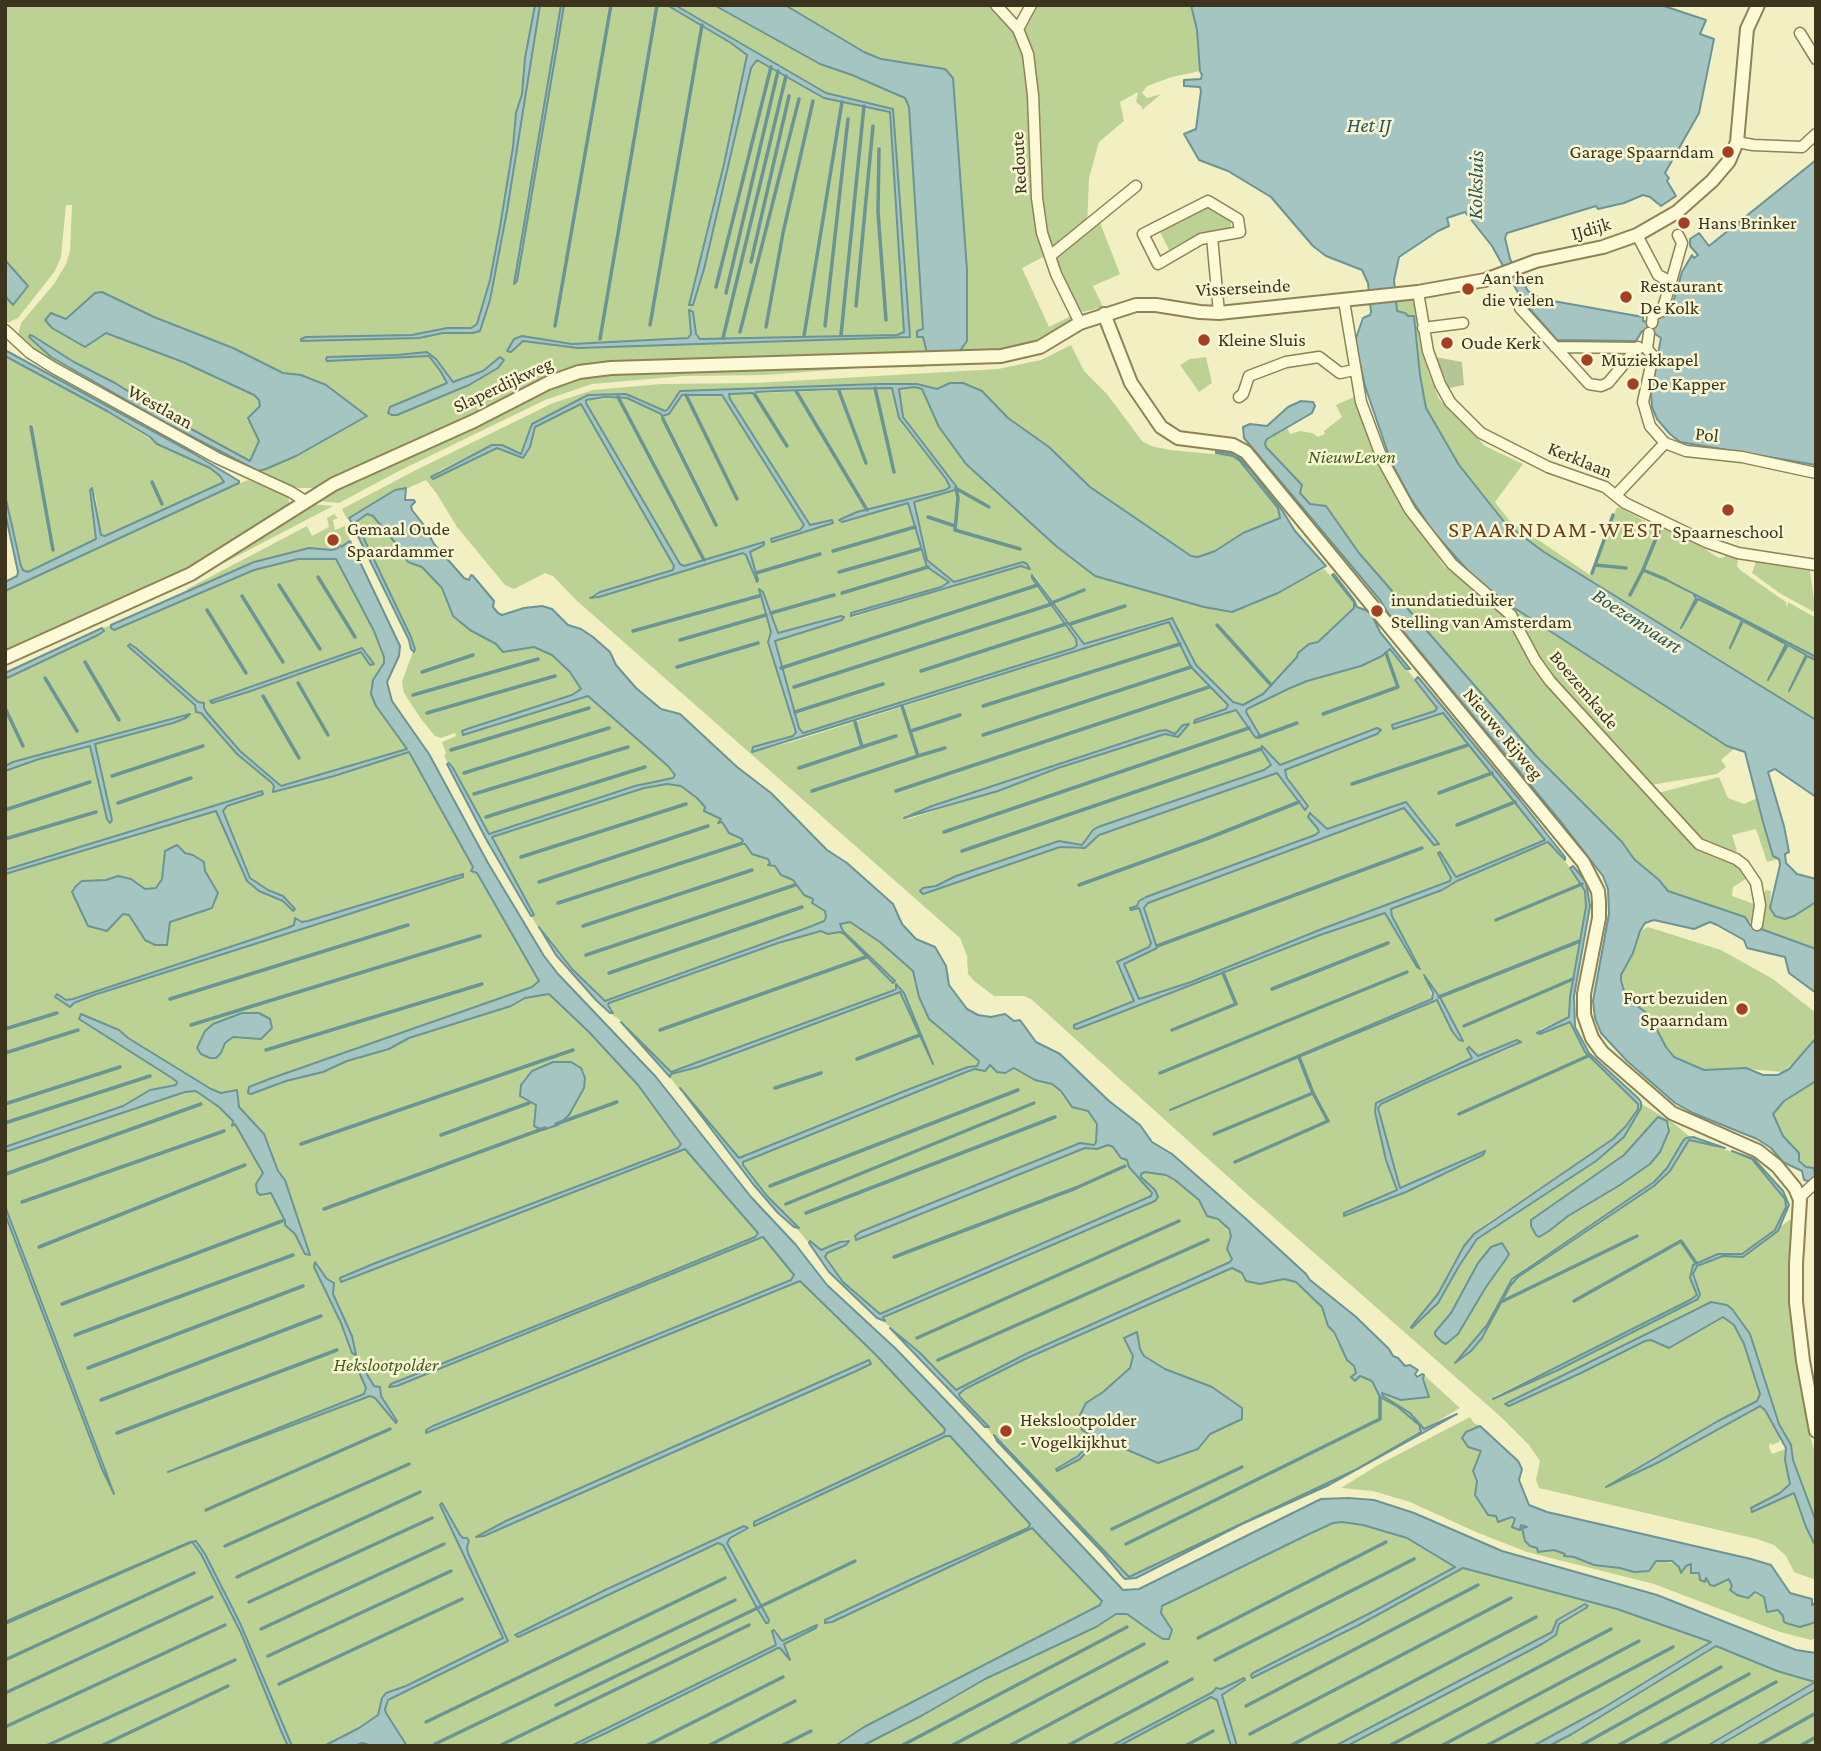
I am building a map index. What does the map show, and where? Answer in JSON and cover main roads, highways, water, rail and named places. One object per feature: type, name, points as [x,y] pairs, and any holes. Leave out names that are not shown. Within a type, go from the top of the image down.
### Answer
[{"type":"water","points":[[535,5],[540,5],[507,211],[490,300],[480,331],[443,333],[419,338],[301,341],[306,337],[412,335],[447,328],[471,328],[477,324],[490,280],[500,227]]},
{"type":"water","points":[[561,5],[564,5],[560,29],[517,281],[514,284]]},
{"type":"water","points":[[667,5],[675,5],[826,93],[893,109],[910,337],[578,348],[523,341],[511,352],[507,351],[514,339],[522,336],[572,344],[688,338],[691,334],[689,310],[693,312],[696,334],[700,339],[897,335],[904,332],[890,112],[824,98],[757,60],[751,68],[704,269],[693,305],[689,305],[724,164],[747,55]]},
{"type":"water","points":[[714,5],[785,5],[864,52],[881,59],[945,69],[953,78],[967,270],[967,341],[959,352],[927,353],[923,337],[917,337],[917,331],[923,329],[909,107],[905,98],[820,64]]},
{"type":"water","points":[[1191,5],[1661,5],[1706,20],[1700,34],[1714,39],[1699,113],[1665,173],[1676,196],[1661,206],[1643,195],[1624,203],[1598,209],[1596,206],[1507,233],[1505,238],[1510,259],[1528,291],[1542,299],[1643,317],[1643,321],[1657,324],[1659,316],[1669,316],[1682,272],[1692,255],[1694,258],[1698,255],[1690,246],[1690,239],[1699,233],[1709,246],[1816,160],[1816,465],[1680,442],[1657,419],[1652,407],[1651,393],[1661,338],[1642,331],[1636,341],[1557,340],[1522,300],[1492,246],[1465,212],[1447,218],[1449,226],[1399,257],[1394,280],[1397,311],[1414,316],[1426,408],[1459,465],[1505,523],[1544,552],[1816,720],[1816,797],[1775,769],[1768,772],[1784,826],[1789,852],[1785,854],[1786,863],[1797,874],[1816,879],[1816,902],[1785,919],[1775,916],[1770,908],[1780,865],[1779,859],[1773,856],[1745,752],[1727,746],[1496,596],[1476,580],[1432,530],[1391,462],[1365,386],[1355,341],[1363,318],[1371,312],[1368,283],[1362,270],[1326,256],[1313,246],[1271,197],[1228,171],[1199,160],[1184,134],[1196,129],[1201,91],[1200,87],[1184,86],[1184,80],[1201,79],[1202,75]]},
{"type":"water","points":[[5,260],[28,286],[13,305],[5,296]]},
{"type":"water","points":[[102,292],[154,317],[233,348],[283,373],[301,375],[326,385],[367,416],[296,456],[258,471],[168,424],[51,357],[29,337],[33,336],[250,461],[259,441],[248,418],[260,406],[254,395],[183,362],[106,333],[85,347],[52,328],[45,320],[51,313],[66,319],[95,293]]},
{"type":"water","points":[[5,350],[193,453],[239,483],[5,591],[5,582],[17,576],[18,572],[5,512],[5,495],[21,566],[28,572],[96,539],[90,490],[92,488],[101,535],[105,536],[224,482],[210,468],[157,444],[107,411],[5,356]]},
{"type":"water","points":[[427,352],[436,359],[453,382],[483,371],[500,357],[504,360],[498,368],[469,385],[392,415],[388,413],[390,407],[447,383],[429,356],[326,359],[327,357]]},
{"type":"water","points":[[950,383],[963,383],[982,391],[1008,418],[1049,447],[1090,487],[1191,556],[1198,557],[1215,551],[1243,533],[1280,518],[1278,508],[1240,461],[1216,451],[1235,454],[1250,469],[1295,531],[1326,566],[1278,593],[1232,612],[1204,607],[1095,576],[1056,546],[966,464],[939,427],[922,389],[915,387],[899,389],[903,417],[956,486],[955,490],[914,502],[927,560],[954,582],[1023,562],[1030,569],[1021,566],[851,616],[851,613],[941,587],[949,582],[927,567],[908,503],[842,522],[839,520],[857,512],[950,487],[899,418],[892,388],[729,394],[810,525],[832,520],[833,523],[772,542],[771,539],[800,530],[804,525],[722,395],[682,395],[669,414],[662,416],[663,419],[661,414],[627,398],[586,400],[680,564],[684,566],[764,542],[764,545],[750,552],[757,582],[743,553],[590,598],[600,592],[673,570],[674,566],[581,404],[535,427],[530,447],[523,458],[497,448],[433,479],[431,477],[492,445],[502,445],[521,454],[532,424],[588,395],[626,394],[665,411],[680,391],[879,384],[917,384],[937,389]]},
{"type":"water","points":[[1301,401],[1313,402],[1315,406],[1312,413],[1267,439],[1266,447],[1302,485],[1300,493],[1310,504],[1326,506],[1359,553],[1537,757],[1668,891],[1745,917],[1750,925],[1816,949],[1816,993],[1789,973],[1785,957],[1747,948],[1744,940],[1717,925],[1710,922],[1694,929],[1654,920],[1645,923],[1640,931],[1633,953],[1621,975],[1621,981],[1626,997],[1649,1015],[1674,1057],[1704,1070],[1746,1068],[1763,1075],[1778,1075],[1789,1069],[1816,1038],[1816,1081],[1784,1101],[1773,1114],[1783,1136],[1799,1153],[1799,1161],[1806,1167],[1814,1168],[1816,1186],[1804,1180],[1802,1171],[1783,1162],[1771,1148],[1757,1139],[1675,1103],[1627,1061],[1601,1033],[1595,1018],[1593,1001],[1609,914],[1608,889],[1603,876],[1380,600],[1244,438],[1243,427],[1250,424],[1267,426],[1288,407]]},
{"type":"water","points":[[406,488],[405,500],[414,500],[412,510],[434,544],[464,578],[469,580],[471,575],[473,576],[494,601],[493,607],[498,613],[502,615],[542,606],[552,609],[568,625],[593,637],[610,652],[616,665],[636,688],[661,709],[680,714],[737,767],[771,793],[827,850],[847,863],[893,904],[902,924],[916,939],[935,947],[946,966],[949,985],[967,1009],[978,1015],[991,1017],[1005,1014],[1014,1021],[1020,1020],[1036,1042],[1060,1054],[1109,1101],[1140,1125],[1152,1142],[1172,1154],[1310,1280],[1355,1316],[1393,1356],[1405,1366],[1410,1365],[1418,1370],[1415,1374],[1417,1377],[1424,1375],[1429,1397],[1401,1400],[1382,1393],[1383,1396],[1410,1413],[1424,1429],[1457,1414],[1329,1485],[1242,1524],[1136,1578],[1125,1579],[994,1435],[1129,1577],[1355,1470],[1421,1432],[1419,1425],[1398,1407],[1380,1397],[1372,1381],[1360,1376],[1355,1381],[1351,1377],[1356,1373],[1354,1366],[1347,1360],[1334,1332],[1328,1326],[1322,1307],[1296,1282],[1284,1279],[1260,1284],[1246,1281],[1242,1273],[1232,1268],[1025,1359],[965,1389],[959,1394],[960,1397],[989,1427],[985,1427],[890,1328],[919,1352],[956,1390],[1028,1353],[1230,1262],[1232,1259],[1227,1249],[1231,1236],[1229,1229],[1218,1219],[1207,1216],[1199,1200],[1175,1180],[1166,1175],[1145,1172],[1141,1177],[1155,1190],[1158,1197],[1155,1201],[883,1317],[885,1321],[877,1318],[829,1272],[810,1241],[821,1250],[849,1241],[827,1253],[825,1257],[843,1282],[880,1314],[1151,1196],[1152,1193],[1129,1167],[1127,1160],[1121,1158],[1113,1147],[1108,1145],[1097,1149],[1085,1148],[856,1240],[855,1236],[860,1232],[1080,1143],[1094,1145],[1097,1124],[1088,1111],[1072,1107],[1061,1091],[1052,1084],[1035,1080],[1014,1068],[1005,1073],[997,1072],[990,1065],[985,1071],[975,1069],[966,1072],[743,1162],[767,1196],[799,1228],[778,1213],[680,1088],[739,1158],[907,1090],[977,1066],[979,1061],[929,1019],[919,997],[913,971],[880,942],[850,922],[840,924],[843,931],[895,981],[893,983],[844,934],[821,931],[778,943],[609,1003],[613,1013],[596,1000],[556,955],[539,927],[572,969],[605,1001],[812,926],[824,921],[825,911],[812,903],[813,899],[804,895],[793,880],[781,875],[775,866],[768,865],[768,859],[752,854],[745,844],[740,844],[742,839],[729,833],[722,822],[718,823],[721,819],[704,811],[705,807],[697,798],[681,786],[667,784],[644,788],[492,837],[534,915],[531,916],[486,839],[447,764],[453,768],[489,834],[635,786],[673,778],[675,775],[588,696],[463,735],[462,731],[467,729],[572,695],[581,689],[570,672],[552,655],[534,647],[503,652],[496,644],[470,630],[453,616],[442,588],[422,567],[408,562],[373,516],[367,514],[356,522],[411,637],[414,652],[411,649],[349,518],[395,490]]},
{"type":"water","points":[[337,541],[341,547],[350,541],[400,646],[399,656],[387,682],[392,701],[429,754],[488,863],[544,956],[656,1077],[751,1197],[796,1245],[827,1285],[896,1349],[1123,1590],[1139,1589],[1321,1499],[1374,1500],[1414,1513],[1502,1551],[1657,1595],[1796,1650],[1816,1653],[1816,1689],[1718,1746],[1707,1746],[1815,1682],[1777,1671],[1716,1646],[1572,1734],[1549,1746],[1533,1746],[1603,1708],[1711,1642],[1617,1609],[1463,1568],[1359,1625],[1252,1678],[1253,1673],[1455,1567],[1407,1538],[1363,1525],[1342,1522],[1333,1523],[1307,1535],[1162,1606],[1161,1613],[1172,1630],[1169,1639],[1163,1639],[1127,1614],[1116,1614],[1096,1627],[985,1679],[862,1746],[835,1746],[864,1727],[1100,1605],[1102,1601],[1032,1528],[825,1623],[825,1620],[912,1579],[1028,1528],[1030,1524],[950,1436],[946,1436],[754,1526],[754,1522],[944,1433],[945,1429],[877,1356],[800,1281],[426,1433],[426,1430],[433,1426],[791,1280],[794,1275],[763,1237],[389,1387],[755,1237],[758,1233],[685,1149],[341,1282],[340,1278],[373,1264],[678,1148],[681,1144],[638,1085],[549,994],[525,998],[511,1006],[409,1038],[389,1049],[347,1061],[323,1072],[248,1093],[249,1087],[272,1078],[532,987],[539,981],[477,873],[471,871],[473,867],[409,752],[273,792],[272,783],[237,754],[201,713],[196,712],[195,705],[128,646],[130,644],[136,648],[198,702],[204,703],[207,713],[240,751],[281,786],[407,749],[376,706],[371,694],[373,680],[384,663],[384,657],[374,631],[336,559],[298,559],[254,570],[114,630],[111,628],[111,625],[254,562],[309,548],[332,550],[338,548]]},
{"type":"water","points":[[1334,574],[1354,600],[1357,607],[1368,611],[1373,617],[1380,632],[1410,669],[1406,669],[1390,649],[1361,666],[1288,689],[1247,709],[1246,712],[1259,734],[1258,738],[1236,710],[1194,723],[1195,720],[1226,709],[1228,705],[1191,667],[1169,622],[752,752],[753,747],[793,736],[796,732],[768,642],[771,632],[759,589],[763,592],[778,633],[844,617],[842,620],[775,641],[799,728],[803,733],[1074,648],[1077,645],[1076,639],[1032,575],[1084,644],[1172,618],[1196,665],[1233,702],[1243,705],[1263,694],[1298,653],[1309,644],[1318,642],[1354,608],[1354,602],[1332,575]]},
{"type":"water","points":[[1665,579],[1816,657],[1816,660],[1807,656],[1789,691],[1806,655],[1788,645],[1768,680],[1786,644],[1743,621],[1730,648],[1742,620],[1698,599],[1681,628],[1696,598],[1692,593]]},
{"type":"water","points":[[102,628],[104,631],[98,635],[5,679],[5,673]]},
{"type":"water","points":[[362,648],[374,664],[370,665],[361,652],[248,692],[212,703],[210,701]]},
{"type":"water","points":[[1418,677],[1520,800],[1565,860],[1548,842],[1442,890],[1391,909],[1392,916],[1420,969],[1385,913],[1074,1028],[1074,1025],[1134,1001],[1117,962],[1149,947],[1151,943],[1139,908],[1130,908],[1137,906],[1139,901],[1146,897],[1315,835],[1319,832],[1308,817],[1310,813],[1327,829],[1406,802],[1439,844],[1434,845],[1404,808],[1148,903],[1144,908],[1157,948],[1124,964],[1139,999],[1191,982],[1450,881],[1451,878],[1438,853],[1440,852],[1456,877],[1545,840],[1443,713],[1393,729],[1392,725],[1437,708],[1415,680]]},
{"type":"water","points":[[190,714],[173,723],[95,744],[112,820],[110,823],[90,746],[5,771],[5,766],[13,762]]},
{"type":"water","points":[[1189,724],[1178,737],[1165,734],[1058,768],[998,791],[904,818],[932,806],[1159,731],[1166,730],[1175,734],[1183,725]]},
{"type":"water","points":[[1377,728],[1381,730],[1377,734],[1285,770],[1287,778],[1308,806],[1305,810],[1277,773],[1099,835],[1085,848],[1060,847],[923,894],[920,891],[1059,841],[1082,845],[1098,827],[1264,770],[1271,765],[1261,749],[1262,746],[1280,765]]},
{"type":"water","points":[[262,791],[263,794],[227,806],[223,811],[250,878],[283,896],[295,909],[293,911],[283,901],[259,891],[247,881],[216,811],[5,874],[5,870]]},
{"type":"water","points":[[177,845],[185,853],[204,862],[205,871],[218,893],[212,908],[170,922],[167,945],[155,945],[145,940],[129,915],[123,914],[107,931],[88,926],[72,892],[76,886],[82,881],[106,880],[118,876],[131,879],[145,889],[156,888],[162,879],[165,851]]},
{"type":"water","points":[[1573,866],[1586,882],[1590,906],[1574,996],[1575,1027],[1589,1053],[1638,1098],[1641,1108],[1624,1137],[1596,1161],[1477,1239],[1438,1303],[1412,1328],[1438,1294],[1464,1246],[1474,1234],[1613,1139],[1638,1109],[1638,1104],[1585,1052],[1570,1022],[1537,1033],[1569,1017],[1586,907],[1585,891],[1570,868]]},
{"type":"water","points":[[463,874],[463,877],[94,995],[70,1007],[55,997],[57,994],[66,1000],[73,999],[287,928],[294,925],[295,918],[302,922],[308,921]]},
{"type":"water","points":[[1424,975],[1441,999],[1463,1041],[1452,1031],[1437,1000],[1170,1110],[1432,999],[1433,993]]},
{"type":"water","points":[[896,984],[904,993],[933,1064],[900,992],[698,1067],[671,1074],[670,1077],[621,1022],[671,1072],[892,991],[896,989]]},
{"type":"water","points":[[242,1013],[259,1013],[270,1019],[272,1028],[261,1039],[233,1037],[225,1043],[216,1058],[201,1054],[197,1048],[205,1031],[213,1024]]},
{"type":"water","points":[[81,1014],[119,1030],[211,1089],[221,1093],[237,1090],[239,1107],[264,1134],[278,1171],[285,1180],[310,1255],[305,1254],[295,1234],[285,1225],[271,1193],[260,1195],[257,1192],[256,1184],[263,1173],[235,1124],[232,1126],[233,1121],[196,1091],[185,1092],[5,1152],[5,1147],[123,1106],[150,1090],[176,1085],[177,1082],[172,1078],[79,1019]]},
{"type":"water","points":[[1517,1040],[1521,1042],[1430,1081],[1381,1104],[1378,1108],[1400,1188],[1485,1151],[1483,1155],[1406,1192],[1344,1216],[1344,1213],[1397,1190],[1386,1160],[1375,1112],[1376,1103],[1472,1058],[1467,1049],[1469,1047],[1478,1056]]},
{"type":"water","points":[[553,1062],[571,1062],[581,1068],[585,1078],[584,1088],[569,1115],[558,1125],[542,1130],[534,1126],[536,1105],[520,1096],[521,1085],[532,1071]]},
{"type":"water","points":[[1658,1117],[1667,1121],[1669,1131],[1660,1152],[1650,1164],[1549,1231],[1539,1237],[1536,1235],[1531,1220],[1624,1155]]},
{"type":"water","points":[[1693,1137],[1725,1148],[1689,1140],[1670,1171],[1654,1186],[1518,1277],[1510,1286],[1482,1338],[1455,1363],[1487,1325],[1512,1279],[1654,1182],[1667,1168],[1683,1141]]},
{"type":"water","points":[[1732,1151],[1754,1159],[1783,1191],[1789,1205],[1778,1231],[1743,1257],[1723,1256],[1697,1266],[1693,1274],[1700,1294],[1698,1299],[1558,1370],[1493,1399],[1690,1300],[1697,1295],[1690,1278],[1693,1265],[1718,1254],[1742,1254],[1775,1230],[1786,1207],[1785,1199],[1752,1159]]},
{"type":"water","points":[[5,1206],[114,1494],[102,1469],[5,1214]]},
{"type":"water","points":[[1502,1243],[1509,1254],[1506,1259],[1458,1334],[1446,1344],[1442,1342],[1435,1332],[1451,1313],[1478,1263],[1491,1247]]},
{"type":"water","points":[[315,1262],[327,1279],[334,1283],[333,1294],[352,1336],[356,1355],[352,1353],[314,1267]]},
{"type":"water","points":[[1711,1302],[1727,1305],[1732,1309],[1750,1334],[1779,1424],[1791,1445],[1793,1460],[1815,1519],[1816,1547],[1794,1493],[1752,1512],[1751,1508],[1780,1493],[1790,1484],[1785,1460],[1786,1448],[1765,1410],[1760,1406],[1657,1463],[1606,1487],[1757,1401],[1760,1394],[1744,1344],[1734,1325],[1723,1317],[1669,1348],[1651,1340],[1645,1341],[1509,1406],[1505,1404]]},
{"type":"water","points":[[1137,1332],[1144,1356],[1165,1369],[1212,1387],[1242,1408],[1242,1419],[1210,1434],[1198,1449],[1158,1463],[1102,1439],[1096,1441],[1080,1459],[1057,1471],[1056,1469],[1078,1456],[1094,1439],[1082,1430],[1079,1417],[1086,1403],[1130,1368],[1133,1356],[1124,1338]]},
{"type":"water","points":[[869,1360],[871,1364],[854,1372],[484,1536],[476,1537],[506,1521]]},
{"type":"water","points":[[359,1361],[374,1386],[380,1387],[381,1396],[396,1423],[375,1398],[370,1396],[168,1472],[364,1394],[366,1388],[355,1363]]},
{"type":"water","points":[[1480,1426],[1518,1461],[1522,1469],[1519,1480],[1529,1505],[1547,1512],[1771,1565],[1790,1593],[1812,1599],[1812,1605],[1816,1603],[1816,1622],[1800,1627],[1784,1622],[1778,1610],[1767,1612],[1764,1597],[1755,1592],[1748,1598],[1737,1595],[1730,1590],[1732,1586],[1729,1579],[1714,1586],[1710,1585],[1706,1578],[1705,1582],[1700,1580],[1699,1573],[1691,1573],[1691,1564],[1681,1573],[1672,1561],[1656,1561],[1649,1571],[1634,1572],[1594,1565],[1564,1556],[1565,1554],[1554,1550],[1538,1552],[1537,1548],[1525,1541],[1522,1528],[1527,1527],[1521,1525],[1520,1530],[1512,1527],[1515,1519],[1512,1517],[1498,1522],[1496,1516],[1488,1515],[1475,1495],[1477,1481],[1473,1471],[1481,1451],[1468,1447],[1462,1438],[1466,1432]]},
{"type":"water","points":[[442,1503],[460,1535],[469,1541],[468,1553],[508,1641],[388,1700],[386,1713],[407,1746],[372,1746],[362,1743],[355,1746],[324,1746],[378,1715],[386,1693],[406,1686],[503,1638],[440,1505]]},
{"type":"water","points":[[744,1526],[748,1528],[730,1538],[727,1543],[769,1620],[768,1623],[758,1610],[723,1545],[718,1543],[518,1637],[515,1635],[603,1591]]},
{"type":"water","points":[[196,1541],[240,1623],[292,1746],[288,1746],[282,1733],[241,1633],[201,1554],[192,1542],[5,1624],[7,1621],[190,1542]]},
{"type":"water","points":[[1585,1604],[1588,1606],[1586,1608],[1559,1624],[1556,1635],[1542,1644],[1347,1746],[1335,1746],[1552,1632],[1557,1620]]},
{"type":"water","points":[[817,1625],[816,1628],[784,1644],[790,1660],[778,1648],[606,1733],[578,1746],[571,1746],[776,1645],[772,1631],[774,1630],[782,1641]]},
{"type":"water","points":[[1244,1678],[1245,1680],[1222,1695],[1237,1746],[1231,1746],[1217,1700],[1211,1697],[1119,1746],[1111,1746],[1216,1688],[1221,1689]]},
{"type":"waterway","points":[[555,326],[611,5]]},
{"type":"waterway","points":[[600,339],[657,5]]},
{"type":"waterway","points":[[650,325],[702,25]]},
{"type":"waterway","points":[[716,287],[771,67]]},
{"type":"waterway","points":[[726,293],[778,71]]},
{"type":"waterway","points":[[723,338],[786,76]]},
{"type":"waterway","points":[[751,262],[789,96]]},
{"type":"waterway","points":[[740,332],[799,99]]},
{"type":"waterway","points":[[766,327],[783,233],[813,101]]},
{"type":"waterway","points":[[804,336],[842,102]]},
{"type":"waterway","points":[[841,335],[864,106]]},
{"type":"waterway","points":[[825,326],[848,119]]},
{"type":"waterway","points":[[856,306],[873,126]]},
{"type":"waterway","points":[[879,149],[878,212],[886,320]]},
{"type":"waterway","points":[[875,388],[894,472]]},
{"type":"waterway","points":[[796,391],[867,510]]},
{"type":"waterway","points":[[839,391],[866,463]]},
{"type":"waterway","points":[[686,395],[737,499]]},
{"type":"waterway","points":[[755,395],[787,446]]},
{"type":"waterway","points":[[618,397],[704,560]]},
{"type":"waterway","points":[[663,419],[716,525]]},
{"type":"waterway","points":[[31,427],[53,550]]},
{"type":"waterway","points":[[152,482],[162,504]]},
{"type":"waterway","points":[[956,488],[958,498],[955,530],[1020,549]]},
{"type":"waterway","points":[[957,489],[989,507]]},
{"type":"waterway","points":[[1595,565],[1613,515]]},
{"type":"waterway","points":[[928,517],[955,526]]},
{"type":"waterway","points":[[833,551],[915,527]]},
{"type":"waterway","points":[[1659,531],[1643,570],[1665,579]]},
{"type":"waterway","points":[[839,572],[920,549]]},
{"type":"waterway","points":[[756,573],[820,554]]},
{"type":"waterway","points":[[1592,573],[1595,565],[1626,568]]},
{"type":"waterway","points":[[842,593],[928,567]]},
{"type":"waterway","name":"Boezemvaart","points":[[1630,595],[1643,570]]},
{"type":"waterway","points":[[318,577],[355,637]]},
{"type":"waterway","points":[[279,585],[320,649]]},
{"type":"waterway","points":[[781,668],[1038,585]]},
{"type":"waterway","points":[[1054,602],[1084,590]]},
{"type":"waterway","points":[[771,613],[834,595]]},
{"type":"waterway","points":[[242,596],[283,662]]},
{"type":"waterway","points":[[633,631],[759,596]]},
{"type":"waterway","points":[[794,687],[1052,604]]},
{"type":"waterway","points":[[1070,624],[1125,606]]},
{"type":"waterway","points":[[207,610],[246,673]]},
{"type":"waterway","points":[[680,640],[766,615]]},
{"type":"waterway","points":[[921,671],[1066,624]]},
{"type":"waterway","points":[[1217,625],[1271,685]]},
{"type":"waterway","points":[[677,667],[758,643]]},
{"type":"waterway","points":[[983,706],[1180,644]]},
{"type":"waterway","points":[[1323,714],[1398,687],[1386,653]]},
{"type":"waterway","points":[[422,672],[473,655]]},
{"type":"waterway","points":[[413,695],[538,659]]},
{"type":"waterway","points":[[85,662],[119,720]]},
{"type":"waterway","points":[[983,735],[1191,667]]},
{"type":"waterway","points":[[427,713],[555,676]]},
{"type":"waterway","points":[[45,678],[77,731]]},
{"type":"waterway","points":[[298,683],[328,735]]},
{"type":"waterway","points":[[795,712],[883,684]]},
{"type":"waterway","points":[[896,791],[1209,687]]},
{"type":"waterway","points":[[263,696],[299,758]]},
{"type":"waterway","points":[[812,791],[918,756],[902,706]]},
{"type":"waterway","points":[[5,708],[23,746]]},
{"type":"waterway","points":[[451,750],[589,708]]},
{"type":"waterway","points":[[911,731],[960,715]]},
{"type":"waterway","points":[[799,768],[862,747],[855,722]]},
{"type":"waterway","points":[[1259,737],[1297,723]]},
{"type":"waterway","points":[[464,773],[609,728]]},
{"type":"waterway","points":[[944,832],[1249,728]]},
{"type":"waterway","points":[[862,747],[896,736]]},
{"type":"waterway","points":[[1352,784],[1468,745]]},
{"type":"waterway","points":[[112,776],[203,746]]},
{"type":"waterway","points":[[474,794],[628,747]]},
{"type":"waterway","points":[[918,756],[945,748]]},
{"type":"waterway","points":[[962,851],[1261,749]]},
{"type":"waterway","points":[[486,817],[645,767]]},
{"type":"waterway","points":[[1439,793],[1492,773]]},
{"type":"waterway","points":[[118,803],[191,778]]},
{"type":"waterway","points":[[5,810],[90,782]]},
{"type":"waterway","points":[[1079,885],[1299,802]]},
{"type":"waterway","points":[[1457,825],[1515,802]]},
{"type":"waterway","points":[[521,857],[686,804]]},
{"type":"waterway","points":[[5,839],[96,812]]},
{"type":"waterway","points":[[539,882],[708,826]]},
{"type":"waterway","points":[[558,903],[740,844]]},
{"type":"waterway","points":[[1157,946],[1422,848]]},
{"type":"waterway","points":[[583,926],[752,870]]},
{"type":"waterway","points":[[1496,920],[1582,884]]},
{"type":"waterway","points":[[586,955],[795,885]]},
{"type":"waterway","points":[[609,973],[802,907]]},
{"type":"waterway","points":[[170,999],[408,925]]},
{"type":"waterway","points":[[191,1025],[480,936]]},
{"type":"waterway","points":[[1439,997],[1580,941]]},
{"type":"waterway","points":[[1272,989],[1388,943]]},
{"type":"waterway","points":[[660,1030],[866,957]]},
{"type":"waterway","points":[[1160,1073],[1407,972]]},
{"type":"waterway","points":[[1172,1030],[1236,1004],[1223,973]]},
{"type":"waterway","points":[[1464,1026],[1573,979]]},
{"type":"waterway","points":[[266,1050],[482,984]]},
{"type":"waterway","points":[[5,1029],[57,1013]]},
{"type":"waterway","points":[[5,1053],[78,1030]]},
{"type":"waterway","points":[[857,1059],[920,1035]]},
{"type":"waterway","points":[[301,1144],[573,1050]]},
{"type":"waterway","points":[[1459,1114],[1588,1056]]},
{"type":"waterway","points":[[1235,1162],[1328,1121],[1313,1093],[1299,1057]]},
{"type":"waterway","points":[[5,1104],[120,1067]]},
{"type":"waterway","points":[[775,1088],[821,1073]]},
{"type":"waterway","points":[[5,1123],[150,1076]]},
{"type":"waterway","points":[[770,1186],[1018,1090]]},
{"type":"waterway","points":[[1214,1134],[1313,1093]]},
{"type":"waterway","points":[[556,1124],[617,1102]]},
{"type":"waterway","points":[[441,1135],[529,1103]]},
{"type":"waterway","points":[[786,1204],[1034,1103]]},
{"type":"waterway","points":[[6,1174],[201,1104]]},
{"type":"waterway","points":[[806,1213],[1055,1117]]},
{"type":"waterway","points":[[324,1209],[545,1128]]},
{"type":"waterway","points":[[22,1202],[224,1131]]},
{"type":"waterway","points":[[39,1247],[245,1165]]},
{"type":"waterway","points":[[894,1257],[1076,1188],[1125,1166]]},
{"type":"waterway","points":[[62,1304],[282,1221]]},
{"type":"waterway","points":[[917,1338],[1179,1221]]},
{"type":"waterway","points":[[1503,1301],[1637,1236]]},
{"type":"waterway","points":[[938,1360],[1208,1240]]},
{"type":"waterway","points":[[1574,1301],[1681,1241],[1696,1263]]},
{"type":"waterway","points":[[75,1335],[293,1255]]},
{"type":"waterway","points":[[88,1368],[303,1286]]},
{"type":"waterway","points":[[101,1400],[321,1316]]},
{"type":"waterway","points":[[117,1433],[337,1350]]},
{"type":"waterway","points":[[1126,1544],[1380,1419],[1380,1397]]},
{"type":"waterway","points":[[206,1510],[390,1429]]},
{"type":"waterway","points":[[225,1546],[409,1464]]},
{"type":"waterway","points":[[1112,1529],[1242,1467]]},
{"type":"waterway","points":[[237,1577],[420,1492]]},
{"type":"waterway","points":[[249,1602],[432,1518]]},
{"type":"waterway","points":[[1198,1638],[1386,1542]]},
{"type":"waterway","points":[[261,1629],[444,1544]]},
{"type":"waterway","points":[[1215,1660],[1414,1559]]},
{"type":"waterway","points":[[556,1705],[855,1561]]},
{"type":"waterway","points":[[268,1656],[451,1571]]},
{"type":"waterway","points":[[5,1660],[194,1573]]},
{"type":"waterway","points":[[426,1722],[725,1578]]},
{"type":"waterway","points":[[1246,1706],[1478,1585]]},
{"type":"waterway","points":[[5,1693],[212,1597]]},
{"type":"waterway","points":[[1250,1734],[1511,1598]]},
{"type":"waterway","points":[[279,1684],[462,1599]]},
{"type":"waterway","points":[[435,1744],[735,1600]]},
{"type":"waterway","points":[[1290,1746],[1536,1617]]},
{"type":"waterway","points":[[5,1727],[225,1625]]},
{"type":"waterway","points":[[499,1746],[749,1625]]},
{"type":"waterway","points":[[901,1746],[1127,1627]]},
{"type":"waterway","points":[[1389,1746],[1611,1629]]},
{"type":"waterway","points":[[1441,1746],[1639,1641]]},
{"type":"waterway","points":[[951,1746],[1144,1644]]},
{"type":"waterway","points":[[1486,1746],[1673,1647]]},
{"type":"waterway","points":[[46,1746],[235,1660]]},
{"type":"waterway","points":[[1009,1746],[1167,1662]]},
{"type":"waterway","points":[[1580,1746],[1721,1667]]},
{"type":"waterway","points":[[1617,1746],[1749,1674]]},
{"type":"waterway","points":[[646,1746],[783,1677]]},
{"type":"waterway","points":[[1067,1746],[1192,1679]]},
{"type":"waterway","points":[[1659,1746],[1776,1682]]},
{"type":"waterway","points":[[101,1746],[228,1686]]},
{"type":"waterway","points":[[708,1746],[795,1701]]},
{"type":"waterway","points":[[1757,1746],[1816,1713]]},
{"type":"waterway","points":[[781,1746],[811,1731]]},
{"type":"waterway","points":[[1185,1746],[1213,1731]]},
{"type":"waterway","points":[[1800,1746],[1816,1737]]},
{"type":"place","name":"Garage Spaarndam","points":[[1728,152]]},
{"type":"place","name":"Hans Brinker","points":[[1684,223]]},
{"type":"place","name":"Aan hen die vielen","points":[[1468,289]]},
{"type":"place","name":"Restaurant De Kolk","points":[[1626,297]]},
{"type":"place","name":"Kleine Sluis","points":[[1204,340]]},
{"type":"place","name":"Oude Kerk","points":[[1447,343]]},
{"type":"place","name":"Muziekkapel","points":[[1587,360]]},
{"type":"place","name":"De Kapper","points":[[1633,384]]},
{"type":"place","name":"Spaarneschool","points":[[1728,510]]},
{"type":"place","name":"Gemaal Oude Spaardammer","points":[[333,540]]},
{"type":"place","name":"inundatieduiker Stelling van Amsterdam","points":[[1377,611]]},
{"type":"place","name":"Fort bezuiden Spaarndam","points":[[1742,1009]]},
{"type":"place","name":"Hekslootpolder - Vogelkijkhut","points":[[1006,1431]]},
{"type":"district","name":"SPAARNDAM-WEST","points":[[1556,530]]},
{"type":"water label","name":"Het IJ","points":[[1369,126]]},
{"type":"water label","name":"Kolksluis","points":[[1476,185]]},
{"type":"park label","name":"NieuwLeven","points":[[1352,457]]},
{"type":"park label","name":"Hekslootpolder","points":[[386,1365]]}]
